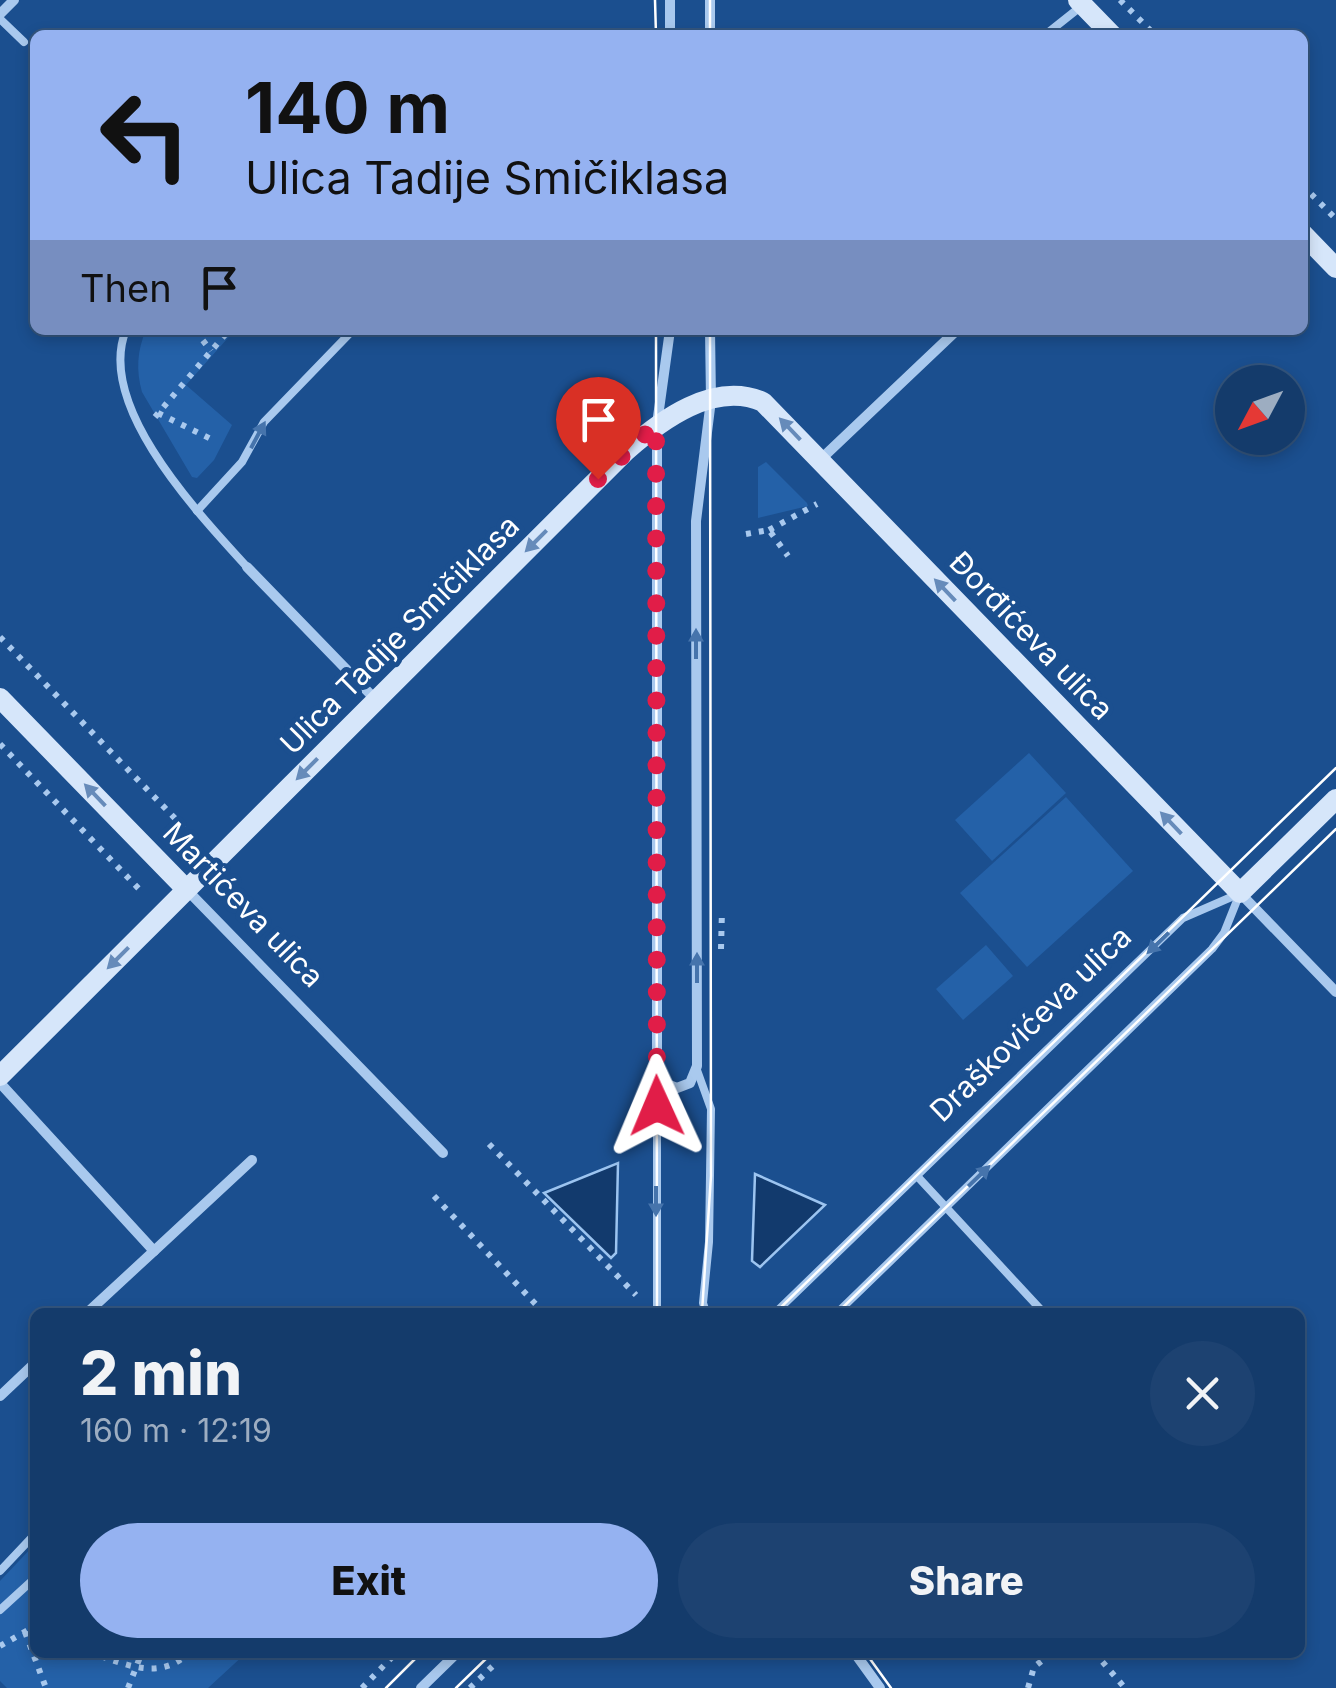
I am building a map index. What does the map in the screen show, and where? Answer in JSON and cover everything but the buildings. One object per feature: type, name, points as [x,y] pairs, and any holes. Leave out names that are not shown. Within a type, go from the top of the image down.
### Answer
[{"type":"street","points":[[0,17],[14,0]]},
{"type":"street","points":[[670,0],[670,30]]},
{"type":"street","points":[[710,0],[710,30]]},
{"type":"street","points":[[1081,2],[1107,30]]},
{"type":"street","points":[[1308,239],[1336,268]]},
{"type":"street","points":[[669,335],[656,424],[656,1068],[664,1083],[677,1088],[690,1082],[697,1066],[696,508],[710,400],[710,335]]},
{"type":"street","points":[[820,460],[952,335]]},
{"type":"street","name":"Đorđićeva ulica","points":[[656,424],[710,400],[750,397],[763,402],[1336,992]]},
{"type":"street","name":"Ulica Tadije Smičiklasa","points":[[0,1080],[186,889],[656,424]]},
{"type":"street","points":[[248,567],[376,700]]},
{"type":"street","name":"Martićeva ulica","points":[[0,698],[443,1153]]},
{"type":"street","name":"Draškovićeva ulica","points":[[1240,893],[1336,799]]},
{"type":"street","points":[[0,1080],[154,1251]]},
{"type":"street","points":[[92,1308],[252,1160]]},
{"type":"street","points":[[0,1396],[30,1368]]},
{"type":"street","points":[[421,1688],[452,1658]]},
{"type":"street","points":[[858,1658],[880,1688]]},
{"type":"lane","points":[[1050,30],[1081,2]]},
{"type":"lane","points":[[0,17],[24,42]]},
{"type":"lane","points":[[124,335],[119,369],[123,391],[170,478],[248,567]]},
{"type":"lane","points":[[197,511],[242,462],[264,422],[348,335]]},
{"type":"lane","name":"Draškovićeva ulica","points":[[780,1308],[1183,918],[1240,893]]},
{"type":"lane","name":"Draškovićeva ulica","points":[[842,1308],[1212,949],[1224,933],[1240,893]]},
{"type":"lane","points":[[697,1066],[711,1108],[705,1308]]},
{"type":"lane","points":[[656,1068],[657,1308]]},
{"type":"lane","points":[[917,1176],[1039,1308]]},
{"type":"lane","points":[[0,1571],[30,1539]]},
{"type":"lane","points":[[0,1610],[30,1583]]},
{"type":"path","points":[[1120,0],[1150,30]]},
{"type":"path","points":[[1308,191],[1336,218]]},
{"type":"path","points":[[199,335],[211,351]]},
{"type":"path","points":[[144,430],[224,335]]},
{"type":"path","points":[[158,413],[216,441]]},
{"type":"path","points":[[746,534],[770,530],[818,504]]},
{"type":"path","points":[[770,530],[788,556]]},
{"type":"path","points":[[0,637],[192,836]]},
{"type":"path","points":[[0,744],[139,890]]},
{"type":"path","points":[[488,1144],[636,1295]]},
{"type":"path","points":[[434,1196],[539,1308]]},
{"type":"path","points":[[0,1646],[30,1629]]},
{"type":"path","points":[[26,1632],[30,1633]]},
{"type":"path","points":[[26,1632],[30,1643]]},
{"type":"path","points":[[35,1658],[46,1688]]},
{"type":"path","points":[[107,1658],[137,1668],[172,1667],[183,1658]]},
{"type":"path","points":[[128,1688],[140,1658]]},
{"type":"path","points":[[362,1688],[391,1658]]},
{"type":"path","points":[[1028,1688],[1034,1667],[1045,1658]]},
{"type":"path","points":[[1099,1658],[1126,1688]]},
{"type":"path","points":[[470,1688],[498,1662]]},
{"type":"shaded area","points":[[144,335],[231,335],[186,385],[232,425],[214,460],[197,478],[192,477],[142,392],[138,361]]},
{"type":"shaded area","points":[[766,462],[808,506],[758,518],[758,467]]},
{"type":"shaded area","points":[[1029,753],[1066,793],[992,861],[955,820]]},
{"type":"shaded area","points":[[1066,797],[1133,871],[1027,967],[960,893]]},
{"type":"shaded area","points":[[986,945],[1013,976],[963,1020],[936,989]]},
{"type":"shaded area","points":[[618,1163],[616,1253],[611,1258],[544,1193]]},
{"type":"shaded area","points":[[755,1174],[825,1205],[760,1267],[752,1261]]},
{"type":"shaded area","points":[[30,1549],[30,1658],[241,1658],[208,1688],[7,1688],[0,1681],[0,1581]]},
{"type":"tram line","points":[[655,0],[656,30]]},
{"type":"tram line","points":[[710,0],[710,30]]},
{"type":"tram line","points":[[656,335],[657,1308]]},
{"type":"tram line","points":[[702,1308],[711,1176],[710,335]]},
{"type":"tram line","points":[[780,1308],[1336,768]]},
{"type":"tram line","points":[[842,1308],[1336,829]]},
{"type":"tram line","points":[[386,1688],[416,1658]]},
{"type":"tram line","points":[[456,1688],[487,1658]]},
{"type":"tram line","points":[[869,1658],[891,1688]]},
{"type":"route","points":[[598,479],[656,424],[657,1106]]}]
